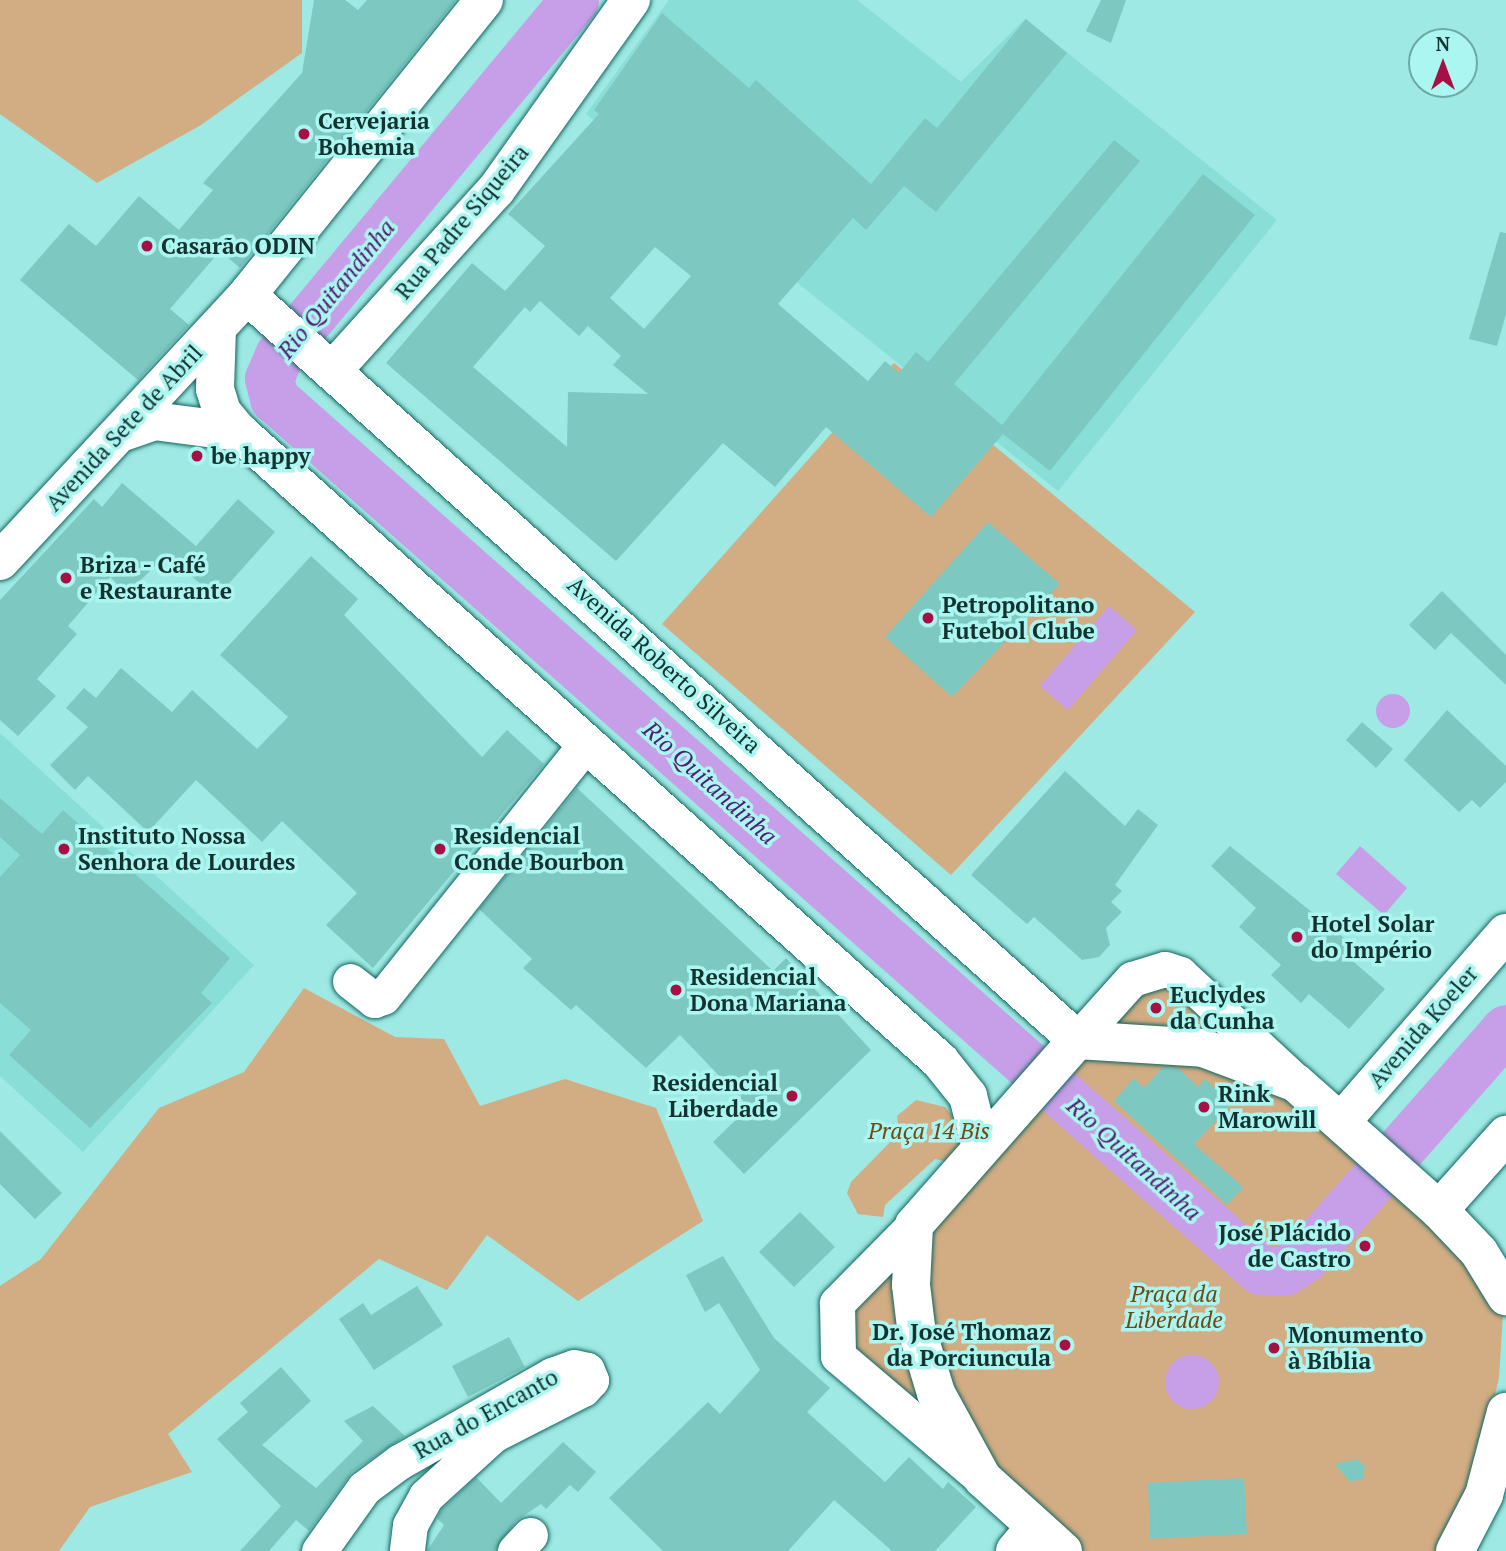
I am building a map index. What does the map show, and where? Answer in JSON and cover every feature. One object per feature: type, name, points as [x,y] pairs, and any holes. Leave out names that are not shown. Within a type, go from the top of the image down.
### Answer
[{"type":"main road","name":"Avenida Sete de Abril","points":[[0,561],[217,328],[257,304],[484,0]]},
{"type":"main road","name":"Rua Padre Siqueira","points":[[330,366],[496,190],[631,0]]},
{"type":"main road","name":"Avenida Roberto Silveira","points":[[257,304],[330,366],[1077,1040]]},
{"type":"main road","points":[[217,328],[215,389],[222,411],[239,432],[940,1061],[968,1096],[981,1147]]},
{"type":"main road","points":[[120,433],[154,421],[239,432]]},
{"type":"main road","name":"Avenida Koeler","points":[[1347,1127],[1506,933]]},
{"type":"main road","points":[[1038,1543],[983,1479],[923,1358],[911,1285],[914,1225],[1077,1040],[1203,1048],[1296,1083],[1430,1202],[1492,1264],[1506,1296]]},
{"type":"main road","points":[[1430,1202],[1506,1135]]},
{"type":"main road","points":[[1458,1547],[1484,1495],[1506,1412]]},
{"type":"street","points":[[351,981],[374,1000],[383,997],[586,744]]},
{"type":"street","points":[[1077,1040],[1132,979],[1166,969],[1180,974],[1296,1083]]},
{"type":"street","points":[[914,1225],[837,1303],[838,1356],[983,1479]]},
{"type":"street","name":"Rua do Encanto","points":[[319,1551],[364,1488],[399,1462],[552,1376],[574,1367],[587,1370],[591,1380],[583,1389],[493,1436],[426,1496],[410,1525],[407,1551]]},
{"type":"street","points":[[1458,1547],[1506,1495]]},
{"type":"shaded area","points":[[669,0],[857,0],[961,82],[1025,19],[1277,220],[1058,491],[586,114]]},
{"type":"shaded area","points":[[1109,606],[1137,630],[1068,710],[1040,686]]},
{"type":"shaded area","points":[[1393,694],[1405,699],[1410,711],[1405,723],[1393,728],[1381,723],[1376,711],[1381,699]]},
{"type":"shaded area","name":"Instituto Nossa Senhora de Lourdes","points":[[0,733],[254,965],[83,1152],[0,1076]]},
{"type":"shaded area","points":[[1360,846],[1407,888],[1384,915],[1336,874]]},
{"type":"shaded area","points":[[1197,1355],[1207,1359],[1215,1367],[1219,1382],[1215,1397],[1207,1405],[1187,1409],[1177,1405],[1169,1397],[1165,1377],[1169,1367],[1177,1359]]},
{"type":"green space","points":[[0,0],[302,0],[302,53],[201,125],[97,183],[0,114]]},
{"type":"green space","name":"Petropolitano Futebol Clube","points":[[894,363],[1195,612],[951,875],[662,624]]},
{"type":"green space","points":[[1168,983],[1239,1041],[1106,1030],[1136,988]]},
{"type":"green space","points":[[304,988],[395,1037],[444,1039],[480,1106],[565,1079],[656,1108],[703,1221],[578,1301],[487,1235],[447,1290],[379,1259],[168,1434],[192,1472],[90,1507],[59,1551],[0,1551],[0,1286],[41,1259],[159,1108],[244,1072]]},
{"type":"green space","name":"Praça da Liberdade","points":[[1079,1044],[1234,1060],[1438,1214],[1503,1314],[1499,1377],[1478,1473],[1449,1551],[1073,1551],[986,1475],[939,1392],[920,1226]]},
{"type":"green space","name":"Praça 14 Bis","points":[[916,1100],[945,1107],[956,1119],[961,1143],[950,1162],[935,1159],[885,1205],[883,1217],[858,1214],[847,1193],[851,1182],[899,1133],[897,1116]]},
{"type":"green space","points":[[897,1257],[922,1390],[912,1398],[856,1350],[849,1311]]},
{"type":"building","points":[[314,0],[345,0],[358,10],[367,0],[456,0],[240,268],[220,251],[170,309],[189,325],[138,380],[20,280],[69,224],[96,246],[139,196],[179,230],[213,190],[203,183],[302,73]]},
{"type":"building","points":[[1101,0],[1126,0],[1111,43],[1086,31]]},
{"type":"building","points":[[662,13],[749,88],[756,80],[871,184],[925,118],[937,128],[1026,19],[1067,53],[936,212],[904,186],[866,230],[853,218],[778,304],[868,381],[885,361],[899,373],[916,352],[928,362],[1114,140],[1140,161],[954,384],[1002,425],[1203,174],[1255,215],[1050,471],[1003,434],[931,517],[826,427],[775,487],[723,443],[616,561],[386,363],[472,263],[505,291],[545,246],[508,214],[599,114],[594,110]],"holes":[[[655,247],[691,276],[644,329],[610,298]],[[540,301],[579,336],[588,326],[621,356],[613,365],[648,394],[568,392],[567,447],[473,367],[525,307],[530,312]]]},
{"type":"building","points":[[1500,232],[1506,233],[1506,314],[1497,346],[1469,339]]},
{"type":"building","points":[[122,483],[196,546],[238,499],[275,532],[216,598],[167,554],[127,594],[110,577],[68,626],[77,634],[37,679],[56,696],[18,736],[0,720],[0,600],[94,499],[102,507]]},
{"type":"building","name":"Petropolitano Futebol Clube","points":[[988,522],[1060,584],[952,697],[885,637]]},
{"type":"building","points":[[311,556],[358,599],[344,615],[482,757],[507,730],[544,764],[373,968],[326,925],[357,893],[282,821],[262,842],[196,780],[148,832],[88,776],[75,790],[50,765],[88,727],[66,708],[84,688],[96,698],[121,668],[172,712],[192,690],[257,749],[288,717],[220,655]]},
{"type":"building","points":[[1442,591],[1506,655],[1506,685],[1451,633],[1435,650],[1409,625]]},
{"type":"building","points":[[1447,710],[1506,766],[1506,782],[1480,808],[1472,800],[1459,812],[1404,760]]},
{"type":"building","points":[[1362,722],[1393,749],[1376,768],[1346,740]]},
{"type":"building","points":[[1065,771],[1125,826],[1138,809],[1158,825],[1115,885],[1122,891],[1111,902],[1122,912],[1106,928],[1110,945],[1099,957],[1082,960],[1034,917],[1027,924],[971,875]]},
{"type":"building","points":[[577,788],[773,971],[786,958],[871,1050],[744,1174],[713,1142],[749,1107],[680,1035],[646,1068],[576,1005],[571,1010],[523,968],[532,959],[479,909]]},
{"type":"building","name":"Instituto Nossa Senhora de Lourdes","points":[[0,798],[42,834],[63,810],[230,958],[201,993],[212,1003],[90,1128],[9,1055],[31,1030],[0,1003],[0,877],[20,855],[0,837]]},
{"type":"building","name":"Hotel Solar do Império","points":[[1230,846],[1355,947],[1347,956],[1385,989],[1349,1029],[1309,994],[1301,1003],[1271,975],[1281,965],[1239,927],[1256,908],[1211,866]]},
{"type":"building","name":"Rink Marowill","points":[[1163,1067],[1178,1068],[1198,1087],[1205,1079],[1232,1104],[1194,1144],[1243,1187],[1227,1205],[1114,1101],[1134,1078],[1144,1088]]},
{"type":"building","points":[[0,1131],[62,1193],[35,1219],[0,1184]]},
{"type":"building","points":[[800,1212],[835,1247],[794,1287],[759,1252]]},
{"type":"building","points":[[723,1256],[774,1338],[830,1388],[807,1412],[885,1482],[909,1457],[943,1489],[948,1482],[976,1507],[935,1551],[892,1551],[834,1500],[788,1551],[663,1551],[609,1498],[708,1402],[720,1414],[760,1370],[719,1303],[705,1312],[686,1275]]},
{"type":"building","points":[[417,1286],[443,1325],[374,1370],[339,1319],[363,1303],[371,1315]]},
{"type":"building","points":[[509,1337],[525,1367],[468,1397],[452,1366]]},
{"type":"building","points":[[281,1367],[311,1401],[262,1445],[316,1488],[363,1441],[344,1421],[373,1406],[405,1436],[352,1472],[309,1531],[296,1520],[269,1551],[240,1551],[281,1506],[217,1439],[248,1412],[240,1403]]},
{"type":"building","points":[[563,1442],[596,1472],[578,1492],[570,1485],[546,1509],[541,1504],[516,1521],[495,1551],[427,1551],[444,1525],[437,1518],[442,1509],[476,1477],[501,1503]]},
{"type":"building","points":[[1357,1459],[1365,1467],[1363,1479],[1350,1482],[1335,1464]]},
{"type":"building","points":[[1244,1478],[1247,1534],[1150,1539],[1148,1483]]},
{"type":"waterway","name":"Rio Quitandinha","points":[[574,0],[279,355],[269,378],[274,398],[1260,1270],[1284,1271],[1304,1258],[1506,1029]]},
{"type":"place","name":"Cervejaria Bohemia","points":[[304,134]]},
{"type":"place","name":"Casarão ODIN","points":[[147,246]]},
{"type":"place","name":"be happy","points":[[197,456]]},
{"type":"place","name":"Briza - Café e Restaurante","points":[[66,578]]},
{"type":"place","name":"Petropolitano Futebol Clube","points":[[928,618]]},
{"type":"place","name":"Instituto Nossa Senhora de Lourdes","points":[[64,849]]},
{"type":"place","name":"Residencial Conde Bourbon","points":[[440,849]]},
{"type":"place","name":"Hotel Solar do Império","points":[[1297,937]]},
{"type":"place","name":"Residencial Dona Mariana","points":[[676,990]]},
{"type":"place","name":"Euclydes da Cunha","points":[[1156,1008]]},
{"type":"place","name":"Residencial Liberdade","points":[[792,1096]]},
{"type":"place","name":"Rink Marowill","points":[[1204,1107]]},
{"type":"place","name":"José Plácido de Castro","points":[[1365,1246]]},
{"type":"place","name":"Dr. José Thomaz da Porciuncula","points":[[1065,1345]]},
{"type":"place","name":"Monumento à Bíblia","points":[[1274,1348]]}]
